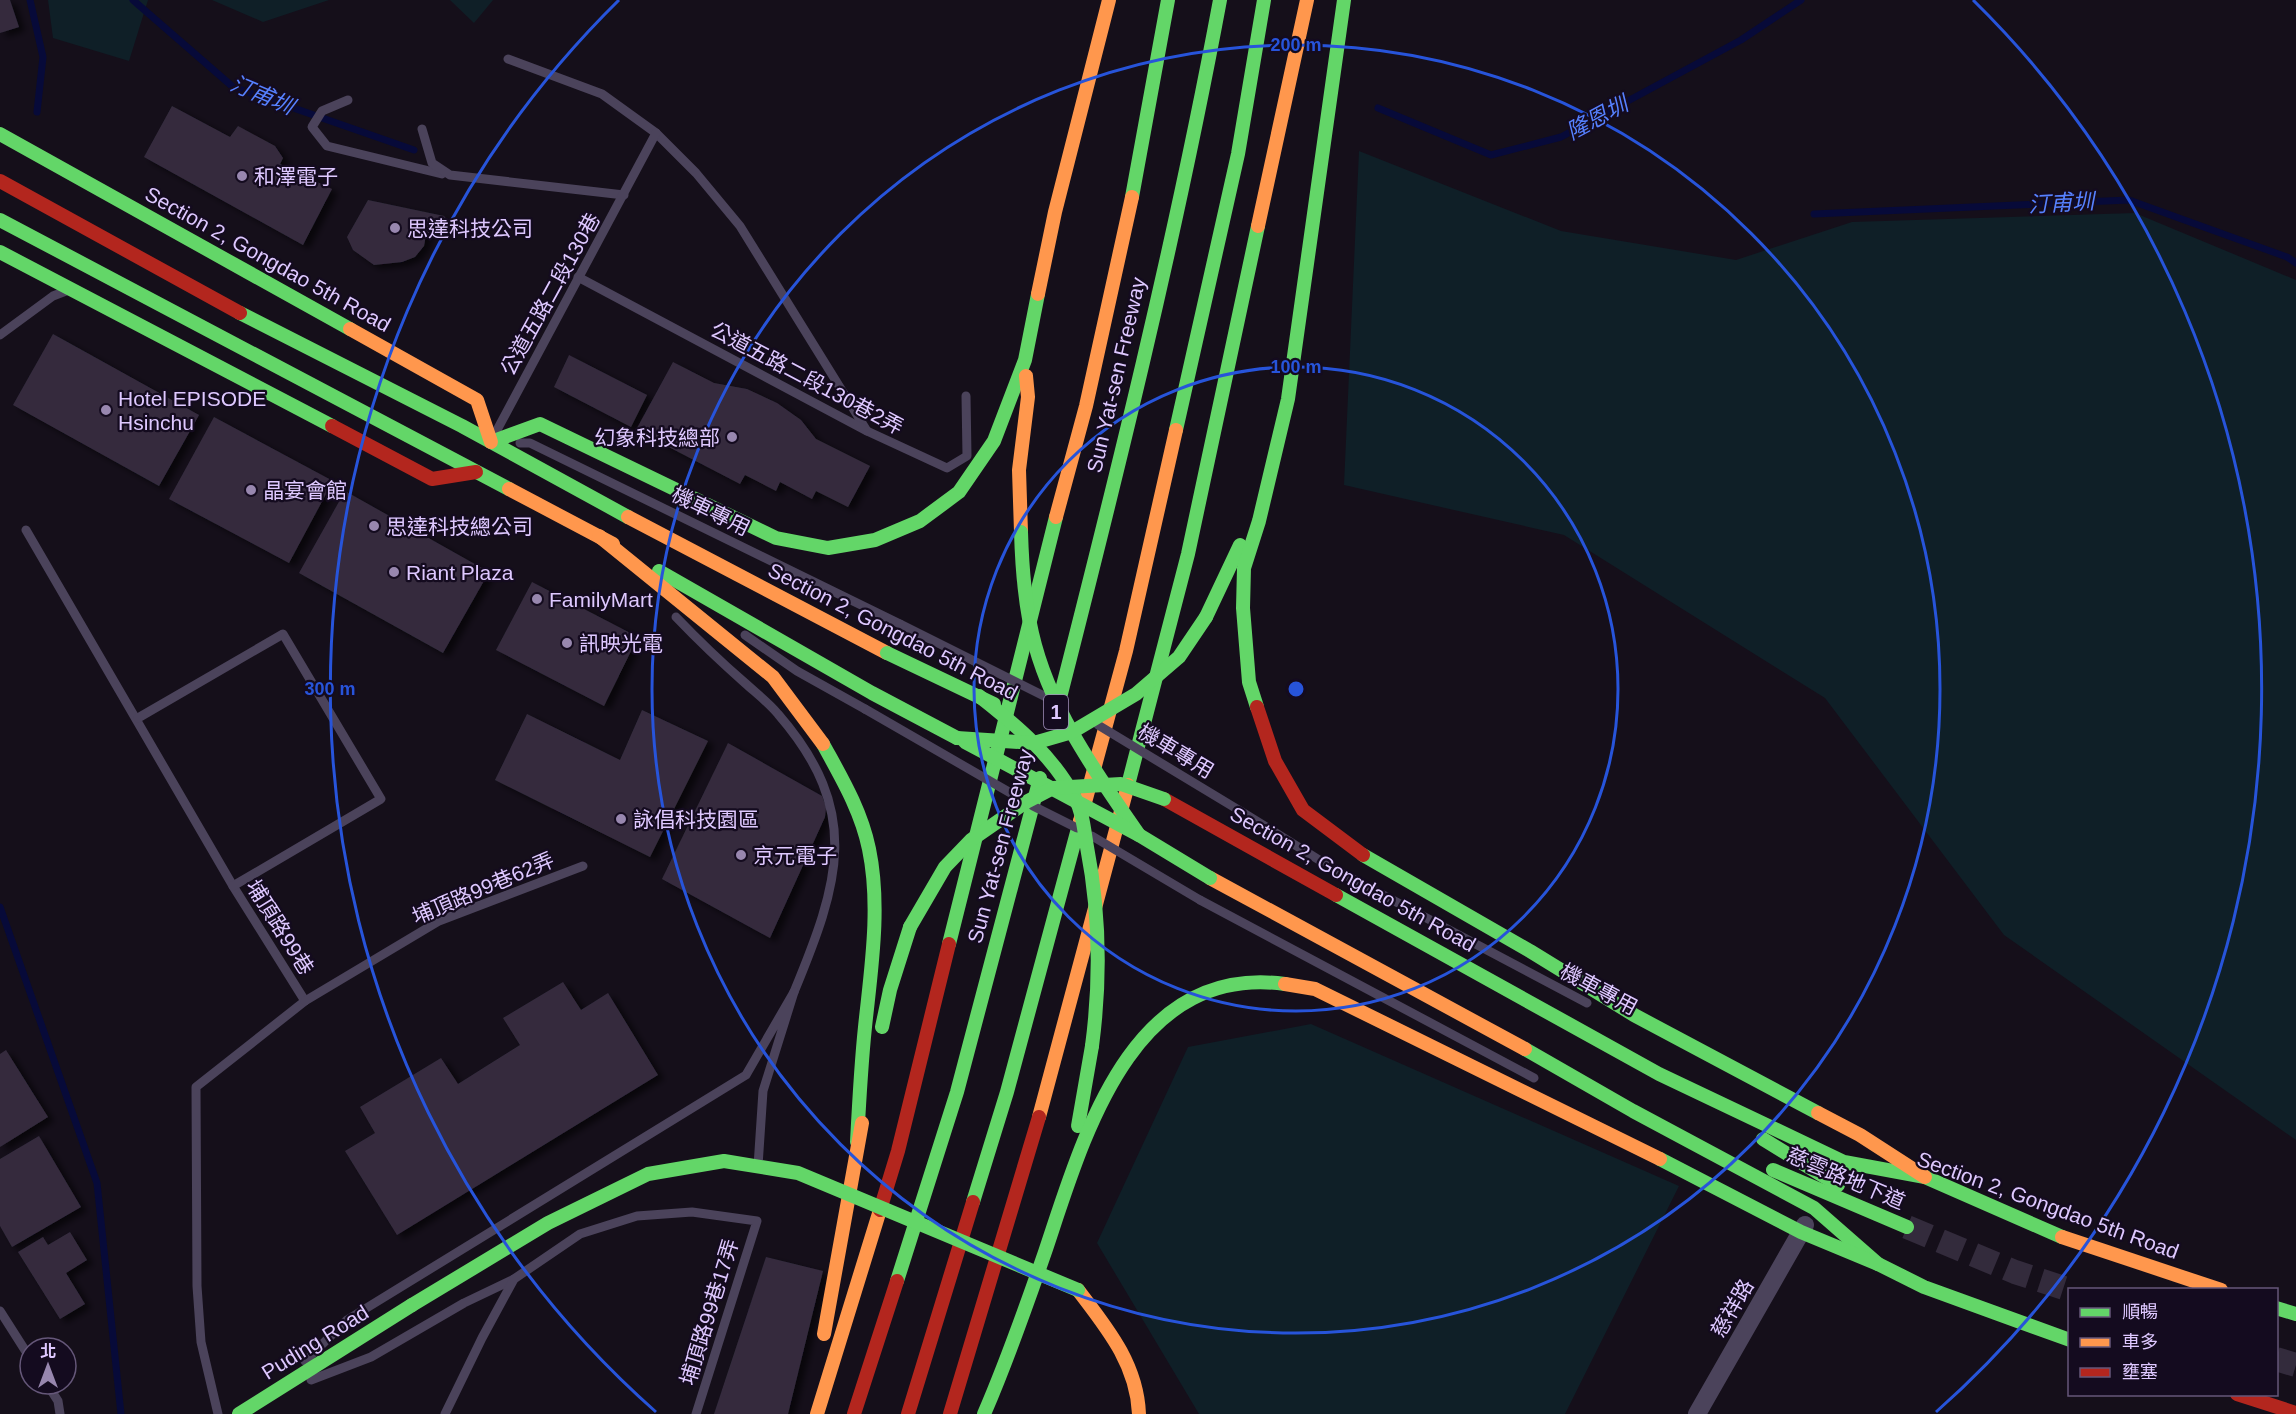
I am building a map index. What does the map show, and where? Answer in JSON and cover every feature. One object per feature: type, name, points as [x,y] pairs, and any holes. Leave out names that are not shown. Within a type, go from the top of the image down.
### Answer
[{"type":"main road","points":[[488,447],[540,424],[776,538],[828,548],[875,540],[920,521],[959,492],[994,441],[1025,360],[1055,212],[1109,0]]},
{"type":"main road","points":[[817,1414],[898,1151],[1037,589],[1086,406],[1120,258],[1156,77],[1168,0]]},
{"type":"main road","name":"Sun Yat-sen Freeway","points":[[854,1414],[957,1092],[1011,891],[1099,543],[1200,107],[1220,0]]},
{"type":"main road","points":[[908,1414],[1007,1092],[1126,651],[1238,154],[1264,0]]},
{"type":"main road","points":[[950,1414],[1059,1050],[1188,555],[1307,0]]},
{"type":"main road","points":[[1344,0],[1288,399],[1259,521],[1244,568],[1242,608],[1249,682],[1275,761],[1303,810],[1343,842],[1393,874],[1530,951],[1634,1016],[1860,1135],[1925,1177]]},
{"type":"main road","name":"Section 2, Gongdao 5th Road","points":[[0,134],[477,400],[488,447]]},
{"type":"main road","name":"Section 2, Gongdao 5th Road","points":[[0,181],[197,291],[488,447],[887,653],[979,696],[1659,1074],[1844,1162],[1925,1177],[2070,1240],[2215,1288]]},
{"type":"main road","points":[[0,220],[478,467],[872,693],[1077,801],[1210,878],[1366,964],[1466,1015],[1633,1111],[1814,1208],[1878,1264]]},
{"type":"main road","points":[[0,252],[432,478],[478,467]]},
{"type":"main road","points":[[1025,360],[1028,397],[1019,470],[1021,532],[1026,602],[1038,653],[1056,701],[1072,732],[1102,783],[1139,836]]},
{"type":"main road","points":[[957,738],[1034,743],[1056,739],[1136,694],[1179,657],[1206,617],[1240,547],[1288,399]]},
{"type":"main road","points":[[599,536],[772,677],[822,743],[852,796],[868,848],[874,894],[872,957],[861,1064],[858,1142]]},
{"type":"main road","points":[[979,696],[1024,732],[1069,787],[1077,801],[1099,907],[1100,997],[1069,1180]]},
{"type":"main road","points":[[806,1414],[821,1352],[858,1142],[890,990],[910,927],[945,867],[971,840],[1026,802],[1053,788],[1102,783],[1121,784],[1164,799]]},
{"type":"main road","points":[[984,1414],[1007,1362],[1069,1180],[1100,1102],[1139,1040],[1181,1005],[1227,986],[1275,982],[1315,989],[1924,1287],[2068,1339]]},
{"type":"main road","name":"慈雲路地下道","points":[[1633,1111],[1907,1227],[1659,1074]]},
{"type":"main road","name":"Puding Road","points":[[239,1414],[548,1223],[648,1174],[724,1161],[798,1173],[1078,1290],[1123,1350],[1140,1403],[1139,1414]]},
{"type":"main road","points":[[2278,1308],[2296,1314]]},
{"type":"main road","points":[[2240,1396],[2296,1413]]},
{"type":"street","name":"慈祥路","points":[[1697,1414],[1803,1228]]},
{"type":"lane","points":[[508,59],[602,94],[656,133],[696,173],[740,226],[867,431]]},
{"type":"lane","points":[[348,100],[322,111],[312,127],[327,146],[450,176],[624,195]]},
{"type":"lane","points":[[422,129],[432,163],[450,176]]},
{"type":"lane","name":"公道五路二段130巷","points":[[488,447],[656,133]]},
{"type":"lane","name":"公道五路二段130巷2弄","points":[[578,278],[867,431],[947,468],[967,456],[966,396]]},
{"type":"lane","points":[[0,335],[53,296],[70,289]]},
{"type":"lane","name":"機車專用","points":[[488,447],[530,443],[1074,711]]},
{"type":"lane","name":"埔頂路99巷","points":[[26,530],[138,718],[233,886],[304,1000],[196,1087],[195,1157],[200,1330],[218,1414]]},
{"type":"lane","points":[[599,536],[659,600]]},
{"type":"lane","points":[[599,536],[718,617]]},
{"type":"lane","points":[[667,608],[702,644],[778,714],[820,774],[835,818],[837,851],[821,926],[794,992],[763,1091],[758,1166]]},
{"type":"lane","points":[[738,630],[797,671],[1026,802],[1084,832],[1200,900],[1545,1084]]},
{"type":"lane","points":[[138,718],[283,634],[381,800],[233,886]]},
{"type":"lane","name":"機車專用","points":[[1088,719],[1332,868],[1593,1007]]},
{"type":"lane","name":"埔頂路99巷62弄","points":[[304,1000],[439,921],[583,866]]},
{"type":"lane","points":[[267,1397],[348,1320],[746,1075],[794,992]]},
{"type":"lane","points":[[1864,1150],[1925,1177]]},
{"type":"lane","points":[[1712,1173],[1803,1228]]},
{"type":"lane","name":"埔頂路99巷17弄","points":[[514,1279],[580,1234],[638,1215],[692,1212],[757,1221],[696,1414]]},
{"type":"lane","points":[[267,1397],[371,1357],[464,1303],[514,1279]]},
{"type":"lane","points":[[446,1414],[482,1338],[514,1279]]},
{"type":"lane","points":[[0,1311],[18,1339]]},
{"type":"lane","points":[[54,1396],[60,1414]]},
{"type":"shaded area","points":[[48,0],[148,0],[129,61],[53,38]]},
{"type":"shaded area","points":[[212,0],[329,0],[263,22]]},
{"type":"shaded area","points":[[450,0],[493,0],[474,23]]},
{"type":"shaded area","points":[[1359,151],[1561,231],[1736,260],[1852,222],[2135,213],[2296,280],[2296,1140],[2004,935],[1825,698],[1564,535],[1344,485]]},
{"type":"shaded area","points":[[1311,1024],[1679,1186],[1565,1414],[1199,1414],[1097,1243],[1188,1047]]},
{"type":"building","points":[[0,0],[10,0],[19,27],[0,33]]},
{"type":"building","name":"和澤電子","points":[[172,106],[230,137],[238,126],[275,146],[283,158],[280,164],[332,189],[303,245],[144,157]]},
{"type":"building","name":"思達科技公司","points":[[368,200],[444,216],[447,220],[426,235],[424,246],[415,257],[402,262],[374,265],[353,250],[347,237]]},
{"type":"building","name":"Hotel EPISODE Hsinchu","points":[[53,334],[199,415],[159,486],[13,405]]},
{"type":"building","points":[[569,355],[647,395],[631,427],[554,387]]},
{"type":"building","name":"幻象科技總部","points":[[673,362],[714,383],[747,389],[777,403],[801,420],[816,439],[870,466],[848,507],[816,491],[812,499],[780,482],[776,491],[745,475],[740,484],[636,430]]},
{"type":"building","name":"晶宴會館","points":[[214,417],[333,481],[289,563],[169,499]]},
{"type":"building","name":"Riant Plaza","points":[[345,491],[489,572],[443,653],[299,573]]},
{"type":"building","name":"訊映光電","points":[[532,582],[638,637],[604,706],[496,650]]},
{"type":"building","name":"詠倡科技園區","points":[[642,710],[708,741],[650,857],[495,780],[527,714],[620,760]]},
{"type":"building","name":"京元電子","points":[[728,743],[822,796],[826,807],[825,817],[770,938],[662,879]]},
{"type":"building","points":[[563,982],[581,1010],[608,993],[658,1075],[397,1235],[345,1151],[375,1133],[360,1107],[441,1058],[458,1084],[520,1045],[503,1018]]},
{"type":"building","points":[[6,1050],[48,1117],[0,1147],[0,1054]]},
{"type":"building","points":[[39,1136],[81,1207],[12,1247],[0,1226],[0,1159]]},
{"type":"building","points":[[70,1232],[87,1260],[66,1273],[85,1304],[60,1319],[18,1252],[43,1237],[48,1245]]},
{"type":"building","points":[[766,1257],[823,1271],[788,1414],[714,1414]]},
{"type":"waterway","points":[[30,0],[43,57],[37,112]]},
{"type":"waterway","name":"汀甫圳","points":[[133,0],[233,87],[414,150]]},
{"type":"waterway","name":"隆恩圳","points":[[1378,108],[1491,155],[1561,137],[1741,40],[1801,0]]},
{"type":"waterway","name":"汀甫圳","points":[[1814,214],[2129,200],[2287,257],[2296,263]]},
{"type":"waterway","points":[[0,907],[97,1183],[121,1414]]},
{"type":"tunnel","points":[[1907,1227],[2015,1272],[2068,1289]]},
{"type":"tunnel","points":[[2278,1360],[2296,1365]]},
{"type":"traffic: fast","points":[[1132,197],[1168,0]]},
{"type":"traffic: fast","points":[[1054,721],[1164,272],[1220,0]]},
{"type":"traffic: fast","points":[[1176,430],[1238,154],[1264,0]]},
{"type":"traffic: fast","points":[[1257,707],[1249,682],[1243,608],[1244,568],[1259,521],[1288,399],[1344,0]]},
{"type":"traffic: fast","points":[[0,134],[350,329]]},
{"type":"traffic: fast","points":[[0,220],[509,489]]},
{"type":"traffic: fast","points":[[1128,785],[1188,554],[1258,226]]},
{"type":"traffic: fast","points":[[0,252],[332,426]]},
{"type":"traffic: fast","points":[[491,442],[540,424],[776,538],[828,548],[875,540],[920,521],[959,492],[994,441],[1025,360],[1038,294]]},
{"type":"traffic: fast","points":[[240,313],[462,426],[628,517]]},
{"type":"traffic: fast","points":[[949,944],[1056,517]]},
{"type":"traffic: fast","points":[[1021,532],[1029,620],[1050,687],[1062,714],[1091,764],[1139,835]]},
{"type":"traffic: fast","points":[[1206,617],[1240,545]]},
{"type":"traffic: fast","points":[[659,571],[872,693],[957,738]]},
{"type":"traffic: fast","points":[[957,738],[1034,743],[1072,732],[1136,694],[1179,657],[1206,617]]},
{"type":"traffic: fast","points":[[887,653],[994,704]]},
{"type":"traffic: fast","points":[[979,696],[1007,718],[1045,755],[1066,783],[1080,810],[1097,921],[1098,971],[1092,1046]]},
{"type":"traffic: fast","points":[[965,742],[1139,835],[1210,878]]},
{"type":"traffic: fast","points":[[823,744],[850,794],[861,821],[873,871],[874,938],[862,1056],[857,1142]]},
{"type":"traffic: fast","points":[[897,1281],[957,1092],[1040,778]]},
{"type":"traffic: fast","points":[[910,927],[945,867],[971,840],[1026,802],[1053,788],[1121,784],[1164,799]]},
{"type":"traffic: fast","points":[[973,1202],[1007,1092],[1080,821]]},
{"type":"traffic: fast","points":[[1363,855],[1530,951],[1634,1015],[1818,1113]]},
{"type":"traffic: fast","points":[[1336,895],[1659,1074],[1844,1162],[1925,1177],[2062,1237]]},
{"type":"traffic: fast","points":[[882,1027],[890,990],[910,927]]},
{"type":"traffic: fast","points":[[984,1414],[1001,1374],[1077,1160],[1097,1112],[1121,1068],[1151,1030],[1187,1001],[1232,985],[1285,984]]},
{"type":"traffic: fast","points":[[1078,1126],[1092,1046]]},
{"type":"traffic: fast","points":[[1525,1049],[1633,1111],[1814,1208],[1878,1264],[1924,1287],[2068,1339]]},
{"type":"traffic: fast","points":[[1763,1139],[1838,1185]]},
{"type":"traffic: fast","points":[[1660,1159],[1801,1232],[1878,1264]]},
{"type":"traffic: fast","points":[[412,1305],[548,1223],[648,1174],[724,1161],[798,1173],[1078,1290]]},
{"type":"traffic: fast","points":[[1773,1170],[1907,1227]]},
{"type":"traffic: fast","points":[[239,1414],[412,1305]]},
{"type":"traffic: fast","points":[[2278,1309],[2296,1314]]},
{"type":"traffic: slow","points":[[1038,294],[1055,212],[1109,0]]},
{"type":"traffic: slow","points":[[1258,226],[1307,0]]},
{"type":"traffic: slow","points":[[1056,517],[1086,406],[1132,197]]},
{"type":"traffic: slow","points":[[350,329],[477,400],[491,442]]},
{"type":"traffic: slow","points":[[1021,532],[1019,470],[1028,397],[1026,376]]},
{"type":"traffic: slow","points":[[1080,821],[1126,651],[1176,430]]},
{"type":"traffic: slow","points":[[509,489],[613,544]]},
{"type":"traffic: slow","points":[[628,517],[887,653]]},
{"type":"traffic: slow","points":[[599,536],[773,677],[823,744]]},
{"type":"traffic: slow","points":[[1039,1117],[1128,785]]},
{"type":"traffic: slow","points":[[1210,878],[1525,1049]]},
{"type":"traffic: slow","points":[[1285,984],[1315,989],[1660,1159]]},
{"type":"traffic: slow","points":[[1818,1113],[1860,1135],[1925,1177]]},
{"type":"traffic: slow","points":[[824,1334],[862,1123]]},
{"type":"traffic: slow","points":[[817,1414],[880,1210]]},
{"type":"traffic: slow","points":[[2062,1237],[2215,1288]]},
{"type":"traffic: slow","points":[[1078,1290],[1119,1348],[1133,1379],[1139,1414]]},
{"type":"traffic: jam","points":[[0,181],[240,313]]},
{"type":"traffic: jam","points":[[332,426],[432,479],[476,472]]},
{"type":"traffic: jam","points":[[1257,707],[1275,761],[1303,810],[1363,855]]},
{"type":"traffic: jam","points":[[1164,799],[1336,895]]},
{"type":"traffic: jam","points":[[880,1210],[898,1151],[949,944]]},
{"type":"traffic: jam","points":[[950,1414],[1039,1117]]},
{"type":"traffic: jam","points":[[908,1414],[973,1202]]},
{"type":"traffic: jam","points":[[854,1414],[897,1281]]},
{"type":"traffic: jam","points":[[2243,1396],[2296,1413]]},
{"type":"place","name":"和澤電子","points":[[242,176]]},
{"type":"place","name":"思達科技公司","points":[[395,228]]},
{"type":"place","name":"Hotel EPISODE Hsinchu","points":[[106,410]]},
{"type":"place","name":"幻象科技總部","points":[[732,437]]},
{"type":"place","name":"晶宴會館","points":[[251,490]]},
{"type":"place","name":"思達科技總公司","points":[[374,526]]},
{"type":"place","name":"Riant Plaza","points":[[394,572]]},
{"type":"place","name":"FamilyMart","points":[[537,599]]},
{"type":"place","name":"訊映光電","points":[[567,643]]},
{"type":"place","name":"詠倡科技園區","points":[[621,819]]},
{"type":"place","name":"京元電子","points":[[741,855]]}]
